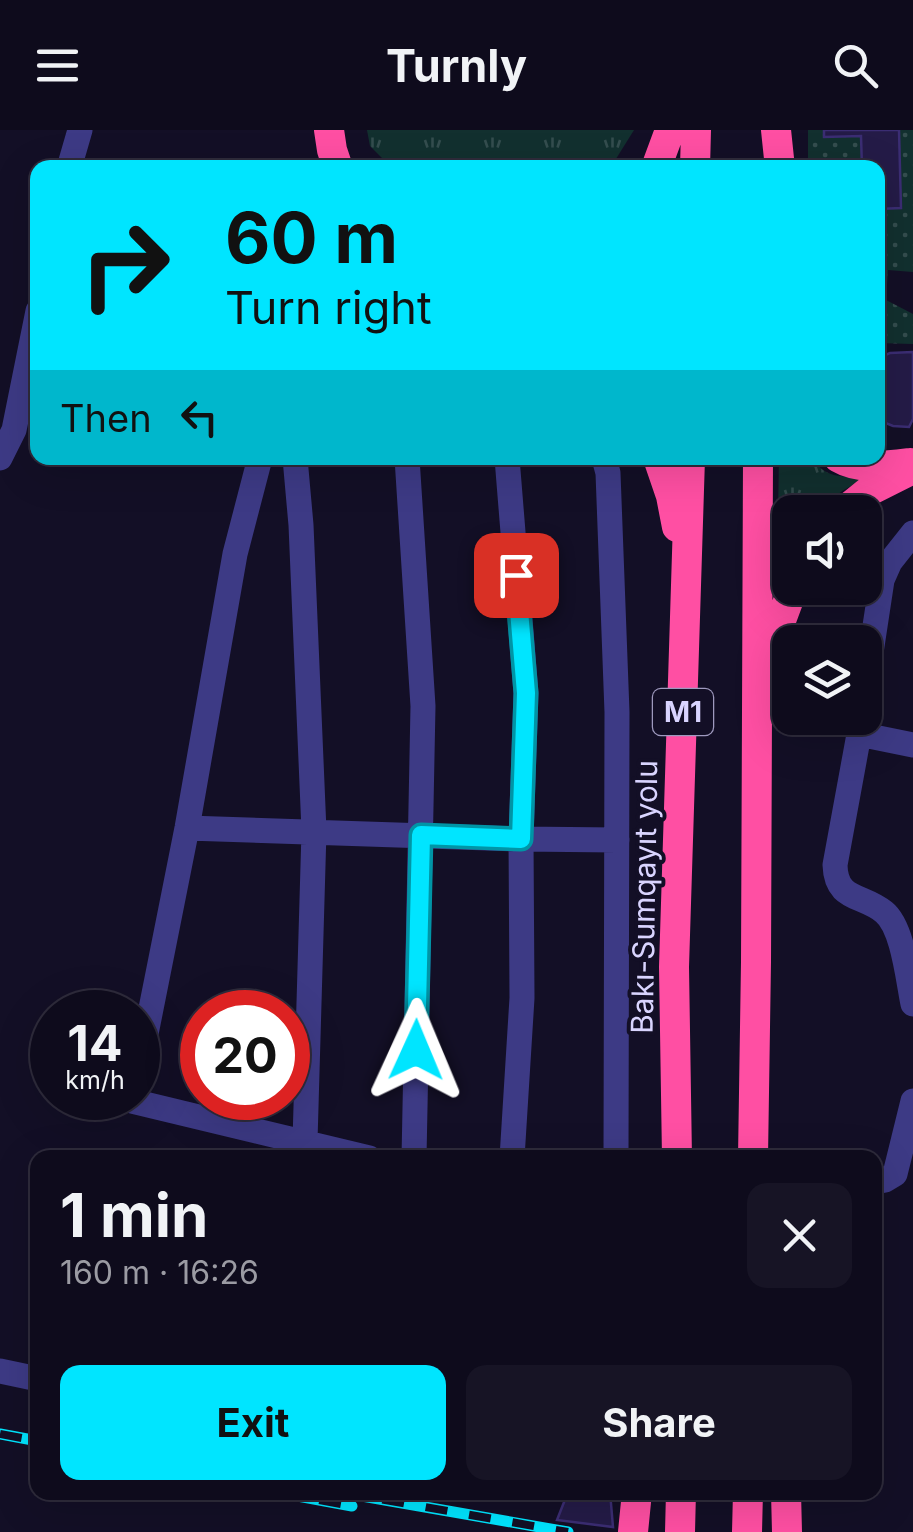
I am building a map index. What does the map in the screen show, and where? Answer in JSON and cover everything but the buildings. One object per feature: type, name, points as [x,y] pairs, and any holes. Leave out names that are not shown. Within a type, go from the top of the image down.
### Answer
[{"type":"highway","points":[[328,130],[335,160]]},
{"type":"highway","points":[[659,160],[670,130]]},
{"type":"highway","points":[[695,160],[696,130]]},
{"type":"highway","points":[[760,130],[760,160]]},
{"type":"highway","points":[[776,130],[779,160]]},
{"type":"highway","points":[[661,465],[672,496],[687,582]]},
{"type":"highway","name":"Bakı-Sumqayıt yolu","points":[[677,1150],[674,966],[690,465]]},
{"type":"highway","name":"M1","points":[[753,1150],[758,465]]},
{"type":"highway","points":[[864,465],[913,466]]},
{"type":"highway","points":[[865,495],[913,466]]},
{"type":"highway","points":[[756,774],[774,649],[787,605]]},
{"type":"highway","points":[[756,962],[773,1150]]},
{"type":"highway","points":[[661,1150],[674,966]]},
{"type":"highway","points":[[633,1532],[636,1500]]},
{"type":"highway","points":[[680,1532],[681,1500]]},
{"type":"highway","points":[[747,1532],[748,1500]]},
{"type":"highway","points":[[786,1500],[787,1532]]},
{"type":"street","points":[[71,160],[80,130]]},
{"type":"street","points":[[0,458],[14,430],[30,351]]},
{"type":"street","points":[[155,990],[235,554],[258,465]]},
{"type":"street","points":[[295,465],[301,524],[314,831],[305,1141]]},
{"type":"street","points":[[406,465],[423,706],[414,1150]]},
{"type":"street","points":[[508,465],[526,693],[521,839],[522,998],[512,1150]]},
{"type":"street","points":[[606,465],[617,712],[616,1150]]},
{"type":"street","points":[[875,625],[882,580],[890,562],[913,533]]},
{"type":"street","points":[[882,734],[913,745]]},
{"type":"street","points":[[859,735],[835,877],[838,886],[848,894],[889,917],[899,939],[913,1004]]},
{"type":"street","points":[[187,828],[617,840]]},
{"type":"street","points":[[882,1181],[895,1174],[913,1102]]},
{"type":"street","points":[[160,1107],[339,1150]]},
{"type":"street","points":[[0,1371],[30,1377]]},
{"type":"green space","points":[[367,130],[634,130],[615,160],[384,160],[370,146]]},
{"type":"green space","points":[[808,130],[913,130],[913,272],[888,270],[886,300],[913,314],[913,344],[885,343],[885,160],[808,160]]},
{"type":"green space","points":[[779,465],[817,465],[828,473],[865,478],[837,495],[778,495]]},
{"type":"railway","points":[[0,1434],[30,1440]]},
{"type":"railway","points":[[319,1500],[352,1506]]},
{"type":"railway","points":[[385,1500],[568,1532]]},
{"type":"route","points":[[416,1050],[421,835],[521,839],[526,693],[516,575]]}]
